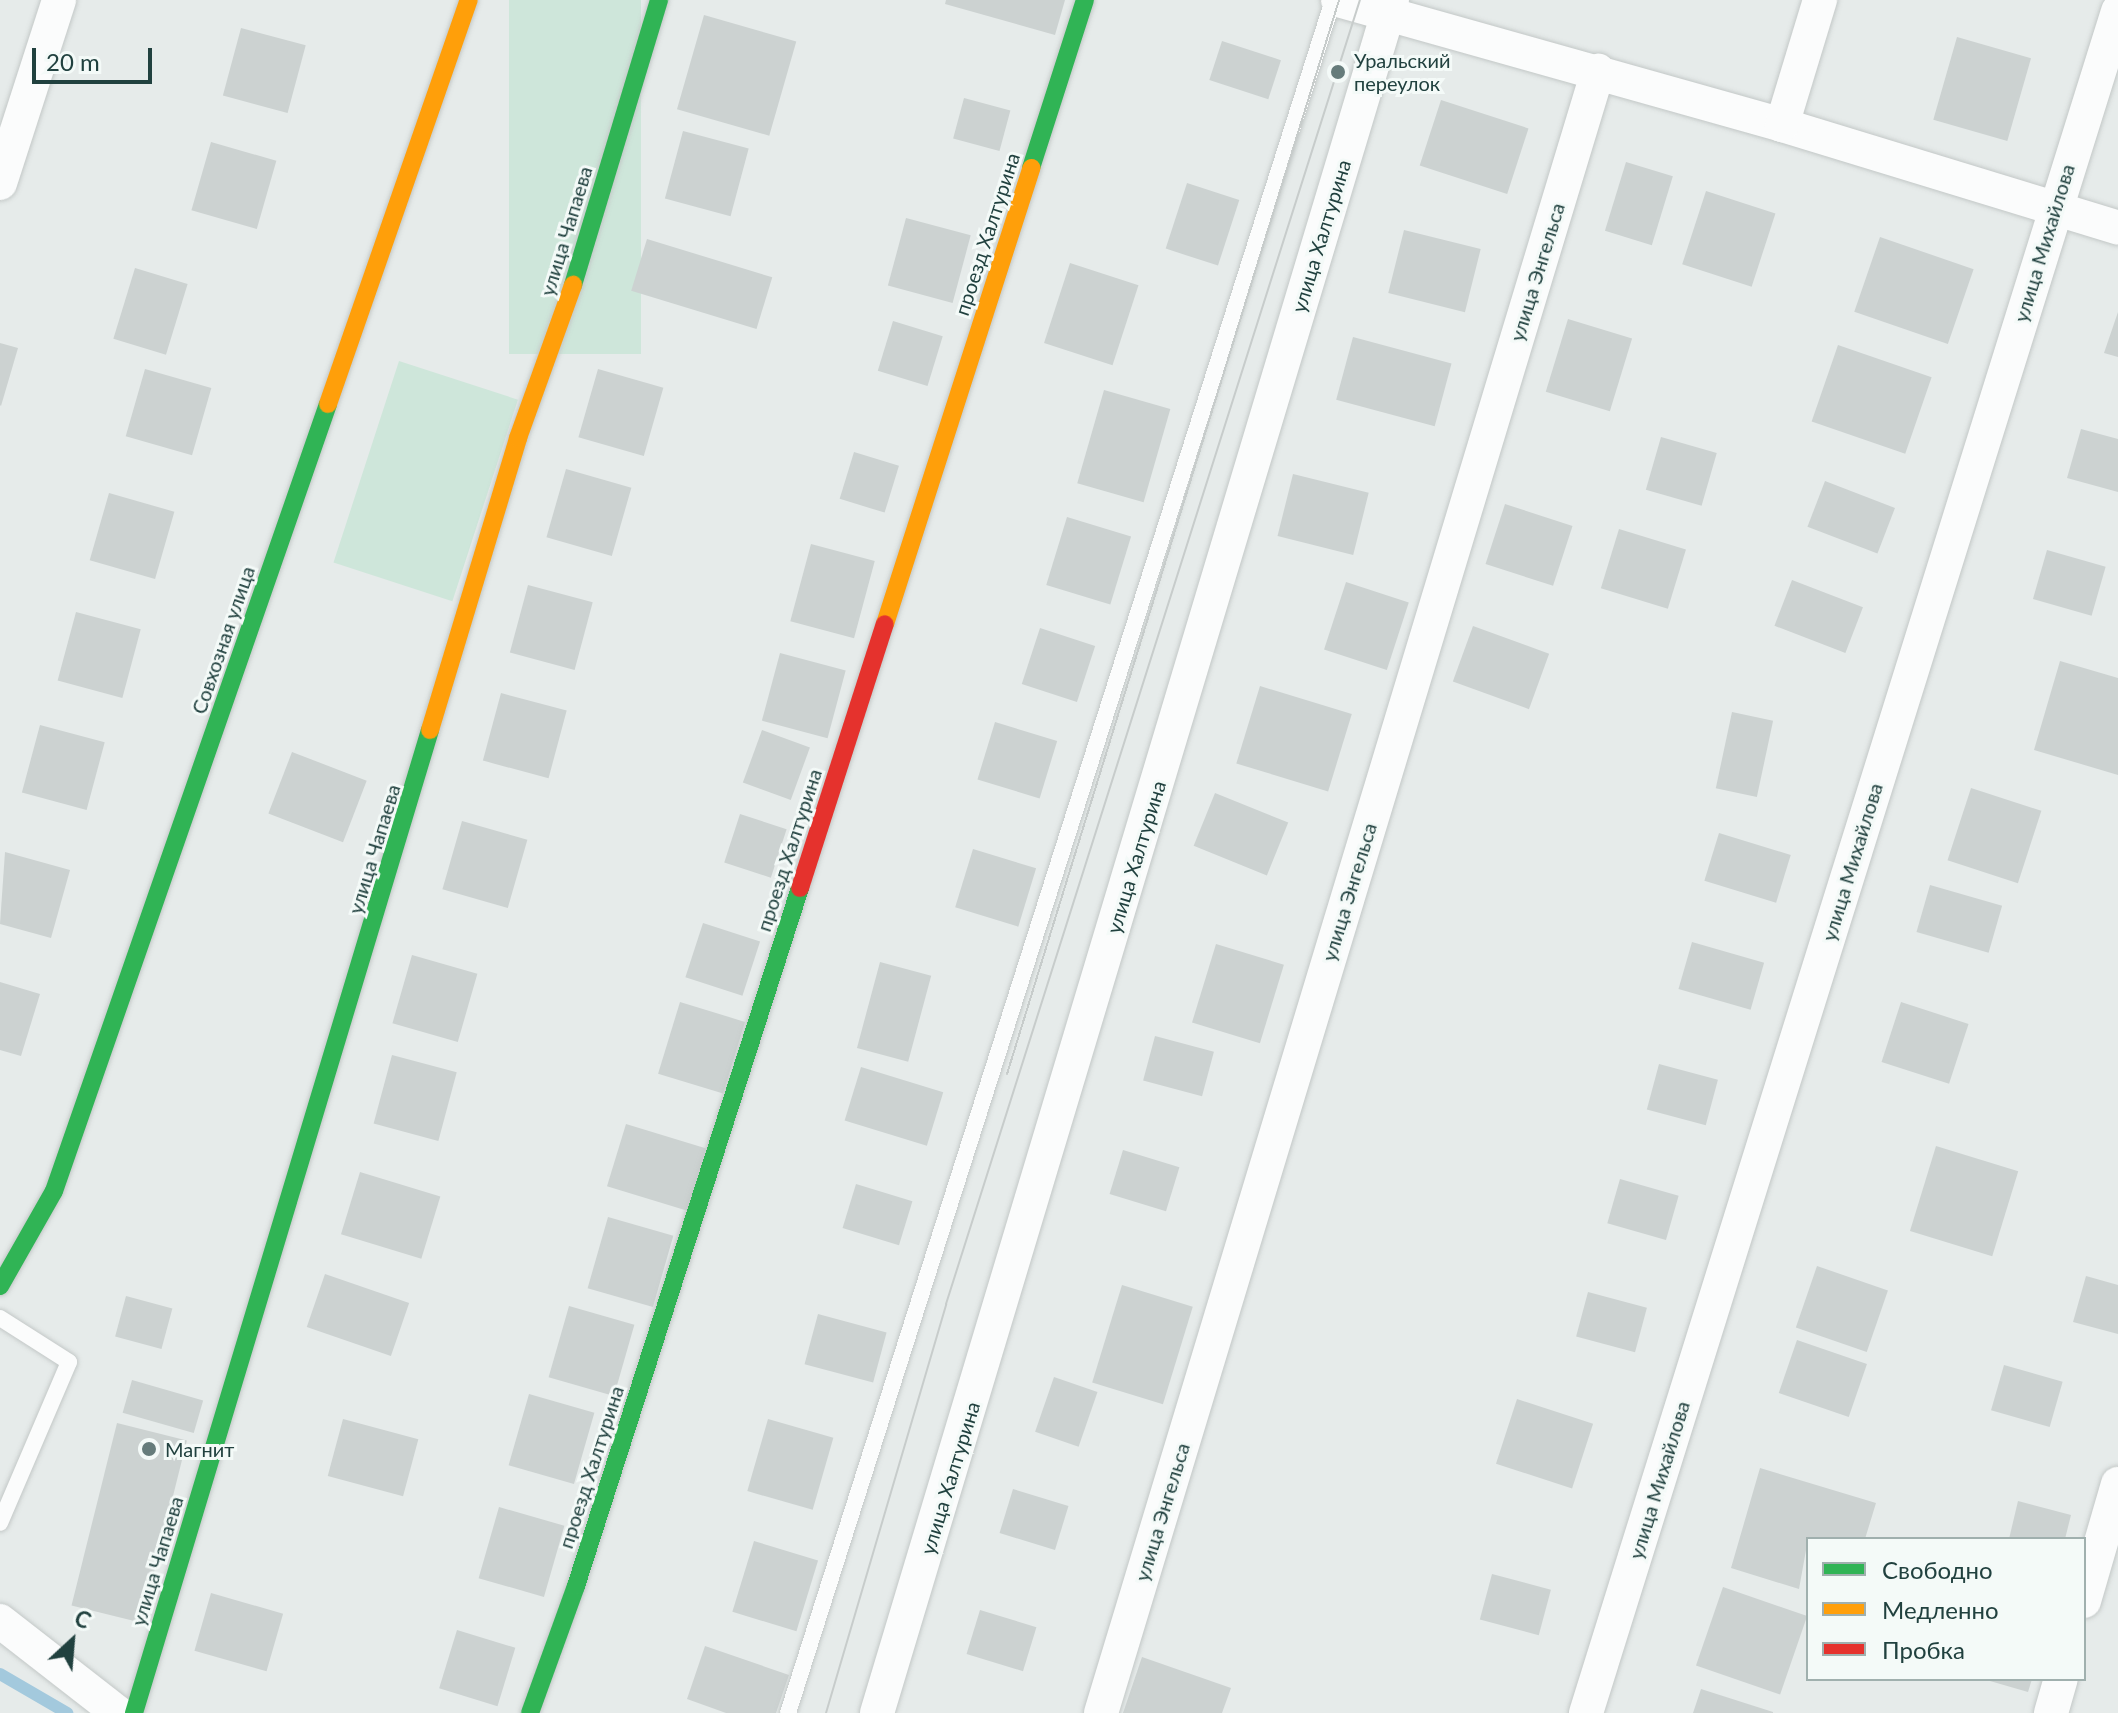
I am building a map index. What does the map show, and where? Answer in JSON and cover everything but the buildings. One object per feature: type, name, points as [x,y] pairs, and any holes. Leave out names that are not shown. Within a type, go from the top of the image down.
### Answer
[{"type":"street","points":[[0,183],[59,0]]},
{"type":"street","name":"Совхозная улица","points":[[0,1286],[54,1191],[469,0]]},
{"type":"street","name":"улица Чапаева","points":[[134,1713],[518,438],[558,336],[659,0]]},
{"type":"street","name":"проезд Халтурина","points":[[530,1713],[586,1555],[1085,0]]},
{"type":"street","points":[[1335,0],[1390,7],[2118,228]]},
{"type":"street","points":[[1782,125],[1820,0]]},
{"type":"street","name":"улица Халтурина","points":[[877,1713],[1390,7]]},
{"type":"street","name":"улица Михайлова","points":[[1586,1713],[2118,11]]},
{"type":"street","name":"улица Энгельса","points":[[1101,1713],[1598,71]]},
{"type":"street","points":[[2086,1594],[2118,1484]]},
{"type":"street","points":[[0,1621],[118,1713]]},
{"type":"street","points":[[2051,1713],[2060,1681]]},
{"type":"lane","points":[[788,1713],[1335,0]]},
{"type":"lane","points":[[0,1318],[69,1362],[0,1523]]},
{"type":"green space","points":[[509,0],[641,0],[641,354],[509,354]]},
{"type":"green space","points":[[399,361],[518,400],[452,601],[333,563]]},
{"type":"waterway","points":[[0,1674],[67,1713]]},
{"type":"tram line","points":[[1007,1074],[1339,0]]},
{"type":"tram line","points":[[826,1713],[946,1304],[1360,0]]},
{"type":"traffic: fast","points":[[573,285],[659,0]]},
{"type":"traffic: fast","points":[[1031,168],[1085,0]]},
{"type":"traffic: fast","points":[[0,1286],[54,1191],[328,404]]},
{"type":"traffic: fast","points":[[134,1713],[430,730]]},
{"type":"traffic: fast","points":[[530,1713],[576,1586],[800,888]]},
{"type":"traffic: slow","points":[[328,404],[469,0]]},
{"type":"traffic: slow","points":[[885,624],[1031,168]]},
{"type":"traffic: slow","points":[[430,730],[518,438],[573,285]]},
{"type":"traffic: jam","points":[[800,888],[885,624]]},
{"type":"place","name":"Уральский переулок","points":[[1338,72]]},
{"type":"place","name":"Магнит","points":[[149,1449]]}]
